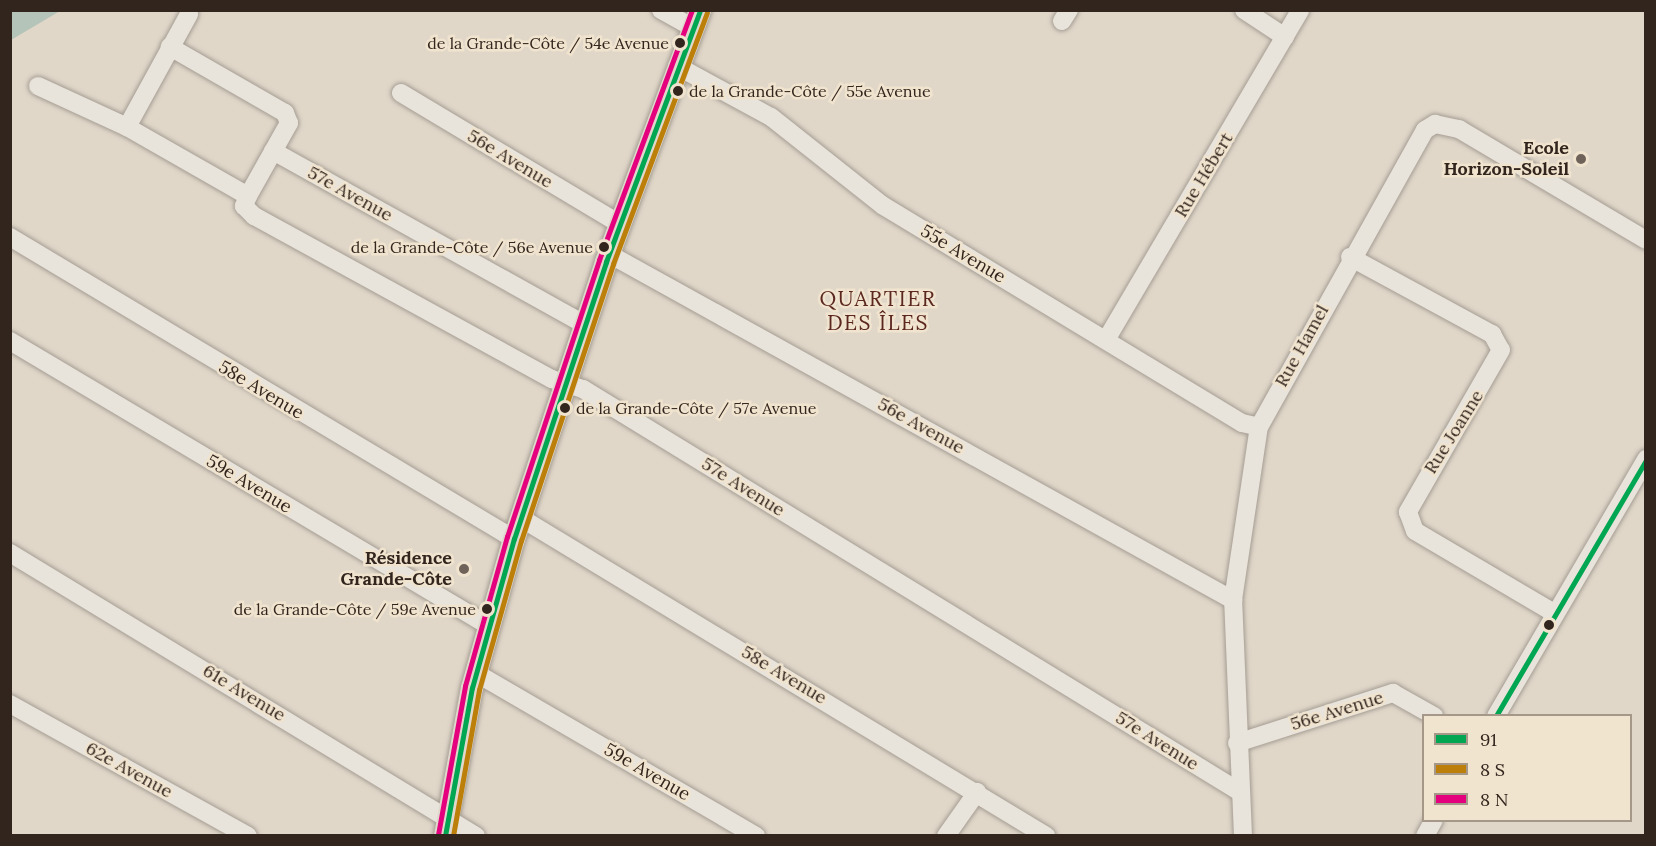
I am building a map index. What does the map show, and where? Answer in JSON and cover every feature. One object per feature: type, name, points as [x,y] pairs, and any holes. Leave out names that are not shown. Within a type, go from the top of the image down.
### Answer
[{"type":"main road","points":[[447,826],[476,673],[517,528],[609,254],[696,19]]},
{"type":"street","points":[[662,10],[696,19]]},
{"type":"street","points":[[1244,10],[1285,37]]},
{"type":"street","name":"Rue Hébert","points":[[1106,340],[1300,10]]},
{"type":"street","points":[[127,128],[189,14]]},
{"type":"street","points":[[38,86],[127,128],[248,196],[289,123],[285,113],[170,47]]},
{"type":"street","name":"55e Avenue","points":[[678,66],[771,117],[873,199],[1242,423],[1259,427]]},
{"type":"street","name":"56e Avenue","points":[[401,93],[620,224]]},
{"type":"street","name":"Rue Hamel","points":[[1243,836],[1237,742],[1233,600],[1259,427],[1350,257],[1425,130],[1435,124],[1459,129],[1646,240]]},
{"type":"street","name":"57e Avenue","points":[[273,151],[585,325]]},
{"type":"street","name":"57e Avenue","points":[[248,196],[244,206],[254,216],[565,384],[583,389],[1240,792]]},
{"type":"street","name":"58e Avenue","points":[[10,237],[977,792],[1046,836]]},
{"type":"street","name":"56e Avenue","points":[[609,254],[1233,600]]},
{"type":"street","name":"Rue Joanne","points":[[1350,257],[1492,334],[1501,350],[1408,512],[1414,531],[1554,613]]},
{"type":"street","name":"59e Avenue","points":[[10,341],[489,626]]},
{"type":"street","points":[[1497,714],[1554,613],[1646,459]]},
{"type":"street","name":"61e Avenue","points":[[10,553],[447,826],[476,836]]},
{"type":"street","name":"59e Avenue","points":[[476,673],[756,836]]},
{"type":"street","name":"56e Avenue","points":[[1237,742],[1393,693],[1430,714]]},
{"type":"street","name":"62e Avenue","points":[[10,705],[248,836]]},
{"type":"street","points":[[946,836],[977,792]]},
{"type":"street","points":[[1425,836],[1433,822]]},
{"type":"shaded area","points":[[11,10],[60,10],[60,11],[11,40]]},
{"type":"transit line","points":[[438,835],[465,686],[507,537],[599,260],[692,10]]},
{"type":"transit line","name":"91","points":[[445,836],[472,688],[514,539],[606,262],[700,10]]},
{"type":"transit line","points":[[453,836],[479,690],[521,541],[613,264],[707,13]]},
{"type":"transit line","name":"91","points":[[1497,714],[1646,460]]},
{"type":"place","name":"de la Grande-Côte / 54e Avenue","points":[[680,43]]},
{"type":"place","name":"de la Grande-Côte / 55e Avenue","points":[[678,91]]},
{"type":"place","name":"Ecole Horizon-Soleil","points":[[1581,159]]},
{"type":"place","name":"de la Grande-Côte / 56e Avenue","points":[[604,247]]},
{"type":"place","name":"de la Grande-Côte / 57e Avenue","points":[[565,408]]},
{"type":"place","name":"Résidence Grande-Côte","points":[[464,569]]},
{"type":"place","name":"de la Grande-Côte / 59e Avenue","points":[[487,609]]},
{"type":"district","name":"QUARTIER DES ÎLES","points":[[878,311]]}]
